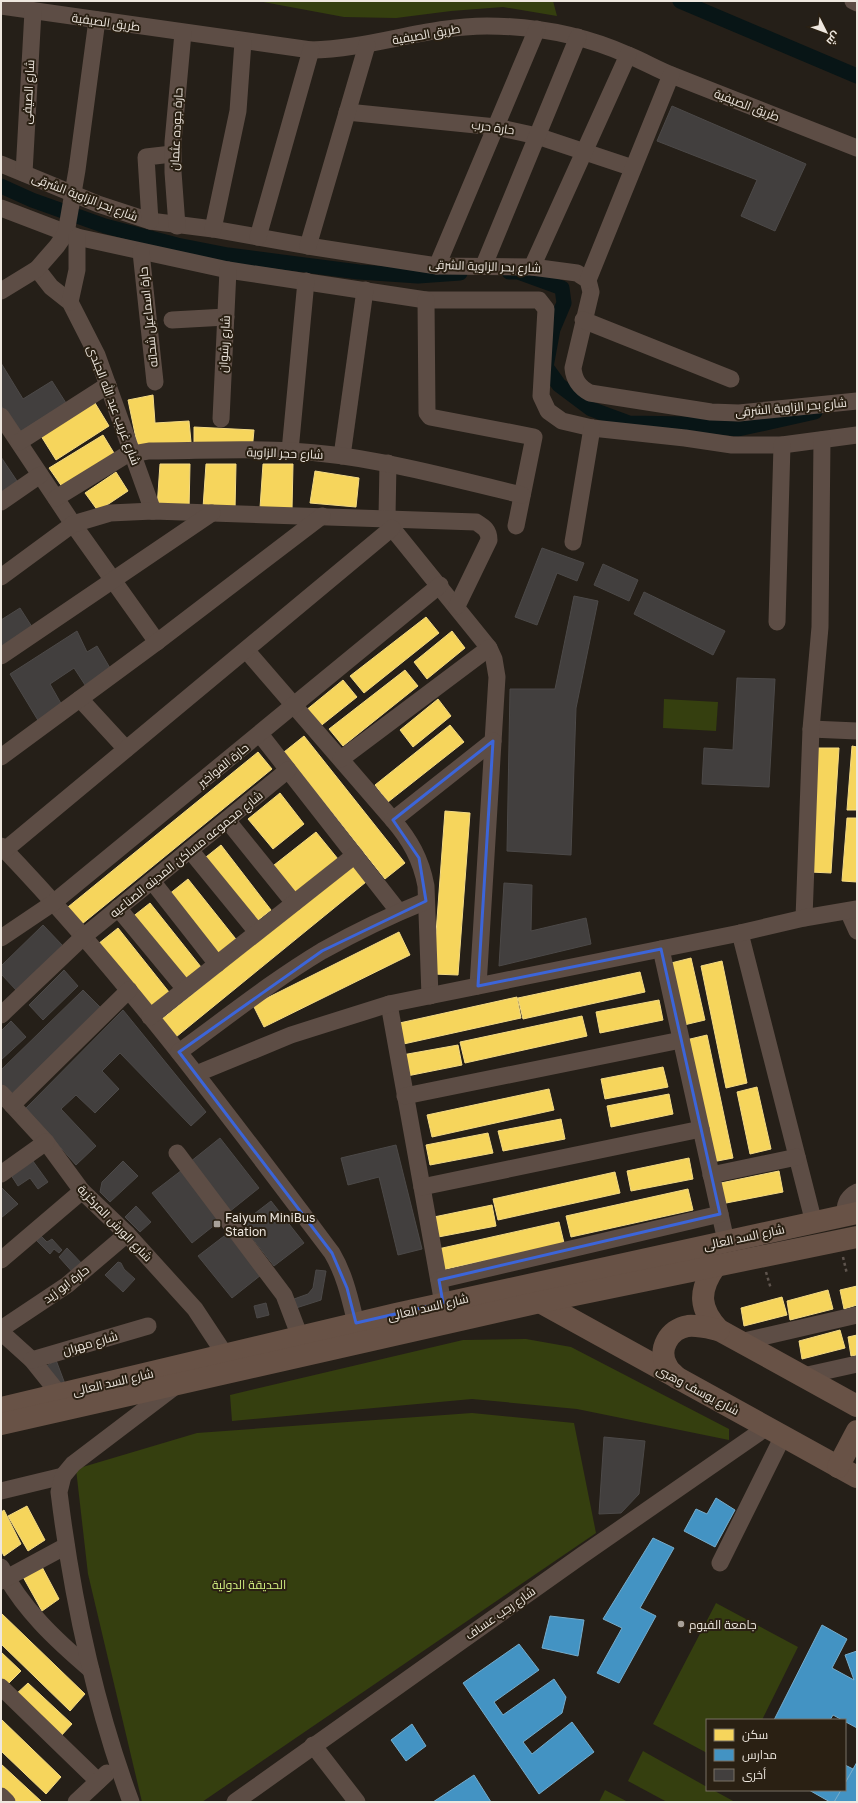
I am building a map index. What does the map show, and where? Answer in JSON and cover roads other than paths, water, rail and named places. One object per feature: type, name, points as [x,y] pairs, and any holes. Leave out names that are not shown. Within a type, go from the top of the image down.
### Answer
[{"type":"main road","name":"شارع السد العالى","points":[[1,1408],[226,1356],[356,1323],[443,1303],[851,1215]]},
{"type":"main road","name":"شارع السد العالى","points":[[1,1424],[400,1335],[540,1302],[857,1237]]},
{"type":"main road","points":[[715,1267],[707,1278],[703,1292],[704,1307],[709,1320],[719,1330],[857,1406]]},
{"type":"main road","name":"شارع يوسف وهبى","points":[[540,1302],[848,1472]]},
{"type":"main road","points":[[396,1314],[400,1335]]},
{"type":"main road","points":[[679,1380],[667,1367],[664,1360],[665,1344],[668,1337],[681,1328],[688,1326],[719,1330]]},
{"type":"main road","points":[[848,1472],[857,1431]]},
{"type":"street","points":[[853,1],[857,3]]},
{"type":"street","name":"طريق الصيفية","points":[[1,6],[243,42],[311,50],[367,45],[409,34],[460,27],[486,26],[537,29],[578,37],[628,55],[671,75],[857,148]]},
{"type":"street","name":"شارع الصيفى","points":[[24,173],[33,10]]},
{"type":"street","points":[[70,302],[77,270],[71,235],[73,193],[98,20]]},
{"type":"street","points":[[437,266],[537,29]]},
{"type":"street","name":"حارة جوده عثمان","points":[[176,226],[172,154],[183,33]]},
{"type":"street","points":[[484,265],[578,37]]},
{"type":"street","points":[[213,229],[238,111],[243,42]]},
{"type":"street","points":[[308,246],[367,45]]},
{"type":"street","points":[[258,237],[311,50]]},
{"type":"street","points":[[532,267],[628,55]]},
{"type":"street","points":[[588,280],[671,75]]},
{"type":"street","name":"حارة حرب","points":[[347,112],[496,127],[537,136],[633,168]]},
{"type":"street","points":[[150,221],[146,157],[172,154]]},
{"type":"street","name":"شارع بحر الزاوية الشرقى","points":[[1,164],[111,209],[150,221],[176,226],[213,229],[308,246],[437,266],[484,265],[532,267],[577,273],[588,280],[591,292],[583,320],[573,368],[579,386],[590,393],[711,412],[739,413],[857,401]]},
{"type":"street","points":[[1,208],[71,235],[141,252],[228,270],[426,300],[535,299],[542,302],[546,309],[541,388],[544,404],[548,412],[562,421],[592,428],[685,438],[732,446],[782,445],[857,435]]},
{"type":"street","points":[[1,291],[37,269],[57,246],[71,235]]},
{"type":"street","name":"حارة اسماعيل شحاته","points":[[141,252],[155,382]]},
{"type":"street","name":"شارع غريب عبد الله الجندى","points":[[37,269],[51,287],[70,302],[97,355],[153,511]]},
{"type":"street","name":"شارع رشوان","points":[[221,419],[228,270]]},
{"type":"street","points":[[290,450],[306,281]]},
{"type":"street","points":[[342,456],[366,290]]},
{"type":"street","points":[[426,300],[427,413],[434,419],[534,437],[516,526]]},
{"type":"street","points":[[172,320],[226,317]]},
{"type":"street","points":[[583,320],[731,379]]},
{"type":"street","points":[[19,442],[108,385]]},
{"type":"street","points":[[1,416],[73,524],[157,642]]},
{"type":"street","points":[[573,542],[592,428]]},
{"type":"street","points":[[804,918],[811,729],[820,626],[822,440]]},
{"type":"street","points":[[777,622],[782,445]]},
{"type":"street","name":"شارع حجر الزاوية","points":[[56,498],[119,459],[133,453],[149,451],[290,450],[388,463],[522,495]]},
{"type":"street","points":[[388,463],[390,523],[457,606],[489,648],[494,659],[497,677],[478,986]]},
{"type":"street","points":[[1,502],[40,475]]},
{"type":"street","points":[[1,577],[73,524],[110,513],[153,511],[322,516],[390,523],[476,522],[484,527],[489,533],[489,540],[457,606]]},
{"type":"street","points":[[1,656],[212,513]]},
{"type":"street","points":[[1,756],[157,642],[322,516]]},
{"type":"street","points":[[356,1323],[340,1266],[332,1253],[196,1074],[150,1017],[83,937],[3,848],[246,650],[390,523]]},
{"type":"street","name":"حارة الفواخير","points":[[1,938],[53,903],[440,585]]},
{"type":"street","points":[[341,759],[489,648]]},
{"type":"street","points":[[246,650],[393,820],[412,845],[419,858],[424,879],[426,901],[430,996]]},
{"type":"street","points":[[80,699],[126,749]]},
{"type":"street","points":[[811,729],[857,731]]},
{"type":"street","points":[[260,734],[399,912]]},
{"type":"street","points":[[393,820],[493,741]]},
{"type":"street","name":"شارع مجموعه مساكن المدينه الصناعيه","points":[[1,1015],[83,937],[288,770]]},
{"type":"street","points":[[227,820],[294,903]]},
{"type":"street","points":[[190,850],[257,932]]},
{"type":"street","points":[[150,1017],[355,855]]},
{"type":"street","points":[[152,881],[217,964]]},
{"type":"street","points":[[178,1052],[286,974],[316,955],[360,930],[426,901]]},
{"type":"street","points":[[118,908],[185,989]]},
{"type":"street","points":[[196,1074],[291,1035],[389,1004],[740,933],[804,918],[853,910],[857,931]]},
{"type":"street","points":[[740,933],[814,1223]]},
{"type":"street","points":[[661,949],[726,1241]]},
{"type":"street","points":[[7,1099],[128,990]]},
{"type":"street","points":[[389,1004],[446,1324]]},
{"type":"street","points":[[405,1096],[681,1040]]},
{"type":"street","name":"شارع الورش المركزية","points":[[7,1099],[46,1142],[82,1191],[127,1234],[195,1309],[226,1356]]},
{"type":"street","points":[[422,1187],[701,1129]]},
{"type":"street","points":[[1,1174],[46,1142]]},
{"type":"street","points":[[177,1153],[284,1295],[300,1337]]},
{"type":"street","points":[[711,1175],[797,1157]]},
{"type":"street","points":[[1,1260],[82,1191]]},
{"type":"street","points":[[851,1215],[845,1204],[852,1195],[857,1192]]},
{"type":"street","points":[[439,1280],[720,1214]]},
{"type":"street","name":"حارة ابو زيد","points":[[1,1330],[67,1285],[127,1234]]},
{"type":"street","points":[[740,1342],[857,1315]]},
{"type":"street","name":"شارع مهران","points":[[32,1360],[148,1326]]},
{"type":"street","points":[[1,1330],[32,1360],[60,1395]]},
{"type":"street","points":[[803,1376],[857,1364]]},
{"type":"street","points":[[131,1802],[117,1763],[91,1670],[74,1597],[59,1492],[63,1476],[73,1464],[179,1384]]},
{"type":"street","points":[[720,1564],[775,1431]]},
{"type":"street","name":"شارع رجب عساف","points":[[235,1802],[313,1745],[775,1431]]},
{"type":"street","points":[[1,1491],[63,1476]]},
{"type":"street","points":[[66,1546],[3,1575],[49,1632],[91,1670]]},
{"type":"street","points":[[1,1687],[98,1781]]},
{"type":"street","points":[[313,1745],[357,1802]]},
{"type":"street","points":[[76,1802],[117,1763]]},
{"type":"street","points":[[1,1796],[7,1802]]},
{"type":"waterway","points":[[680,1],[857,76]]},
{"type":"waterway","points":[[1,186],[32,200],[105,226],[177,245],[228,255],[359,272],[418,276],[460,273]]},
{"type":"waterway","points":[[509,272],[518,272],[562,288],[564,303],[553,329],[546,367],[559,385],[591,409],[629,423],[687,424],[738,429],[815,412]]},
{"type":"place","name":"Faiyum MiniBus Station","points":[[217,1224]]},
{"type":"place","name":"جامعة الفيوم","points":[[681,1624]]},
{"type":"park label","name":"الحديقة الدولية","points":[[249,1584]]}]
